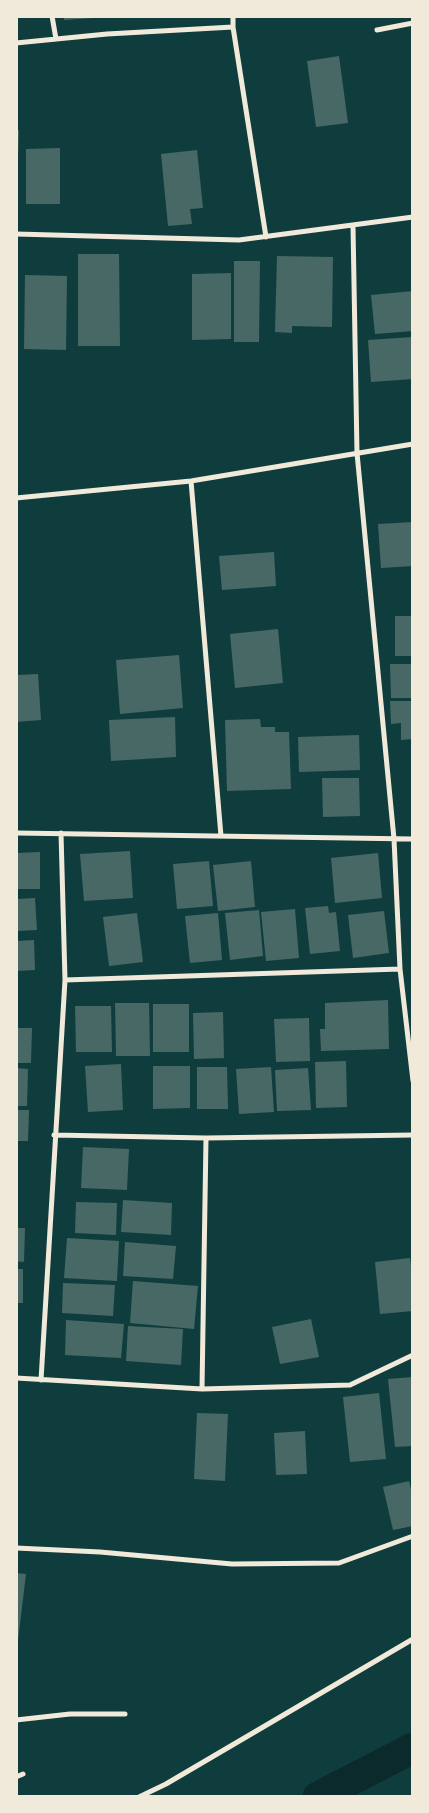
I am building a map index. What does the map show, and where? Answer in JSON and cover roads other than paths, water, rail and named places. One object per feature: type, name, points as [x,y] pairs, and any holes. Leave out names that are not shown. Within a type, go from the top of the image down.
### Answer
[{"type":"street","points":[[52,16],[56,39]]},
{"type":"street","points":[[233,16],[233,27],[266,237]]},
{"type":"street","points":[[377,30],[413,23]]},
{"type":"street","points":[[16,43],[107,34],[233,27]]},
{"type":"street","points":[[16,234],[239,240],[413,217]]},
{"type":"street","points":[[353,226],[357,453],[394,839],[400,969],[413,1082]]},
{"type":"street","points":[[16,498],[191,481],[413,444]]},
{"type":"street","points":[[191,481],[221,836]]},
{"type":"street","points":[[16,833],[413,839]]},
{"type":"street","points":[[41,1380],[54,1135],[65,980],[61,833]]},
{"type":"street","points":[[65,980],[400,969]]},
{"type":"street","points":[[54,1135],[206,1138],[413,1135]]},
{"type":"street","points":[[202,1389],[206,1138]]},
{"type":"street","points":[[16,1378],[202,1389],[350,1385],[413,1355]]},
{"type":"street","points":[[16,1548],[100,1552],[232,1564],[339,1563],[413,1536]]},
{"type":"street","points":[[139,1797],[166,1784],[413,1640]]},
{"type":"street","points":[[16,1720],[70,1714],[125,1714]]},
{"type":"street","points":[[16,1777],[23,1774]]},
{"type":"waterway","points":[[318,1797],[413,1748]]}]
